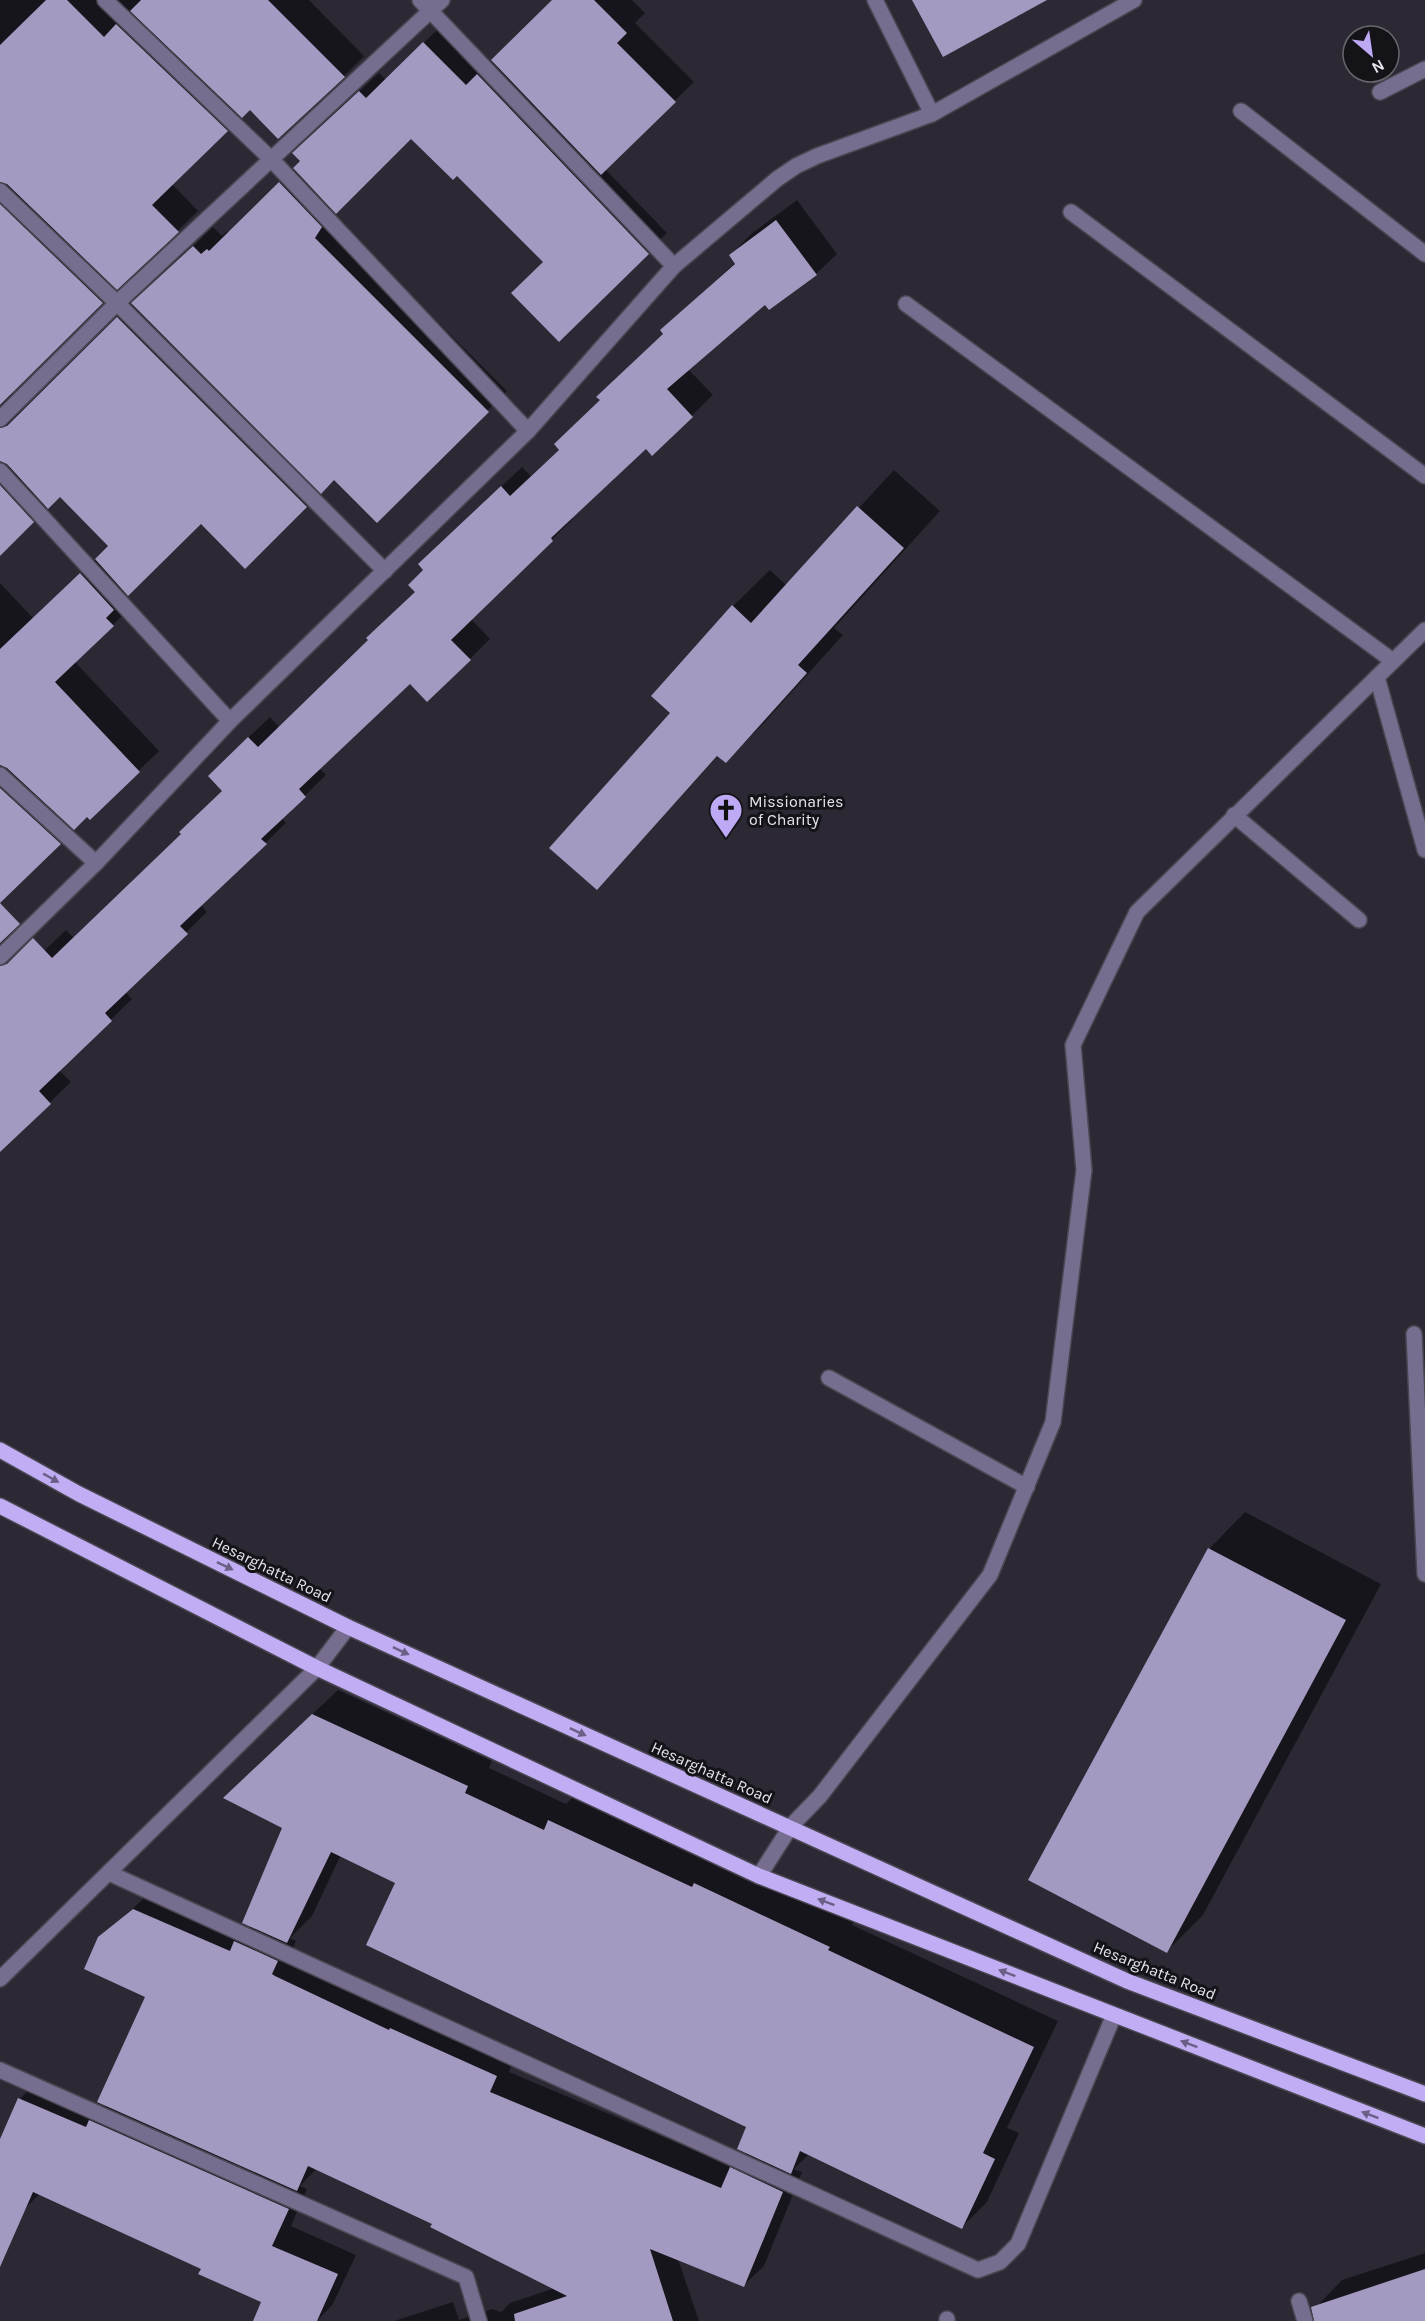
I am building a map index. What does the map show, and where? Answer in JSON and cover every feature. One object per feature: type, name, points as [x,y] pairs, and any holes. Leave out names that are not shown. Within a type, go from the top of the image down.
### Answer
[{"type":"main road","name":"Hesarghatta Road","points":[[0,1450],[79,1494],[348,1627],[1127,1981],[1425,2094]]},
{"type":"main road","points":[[0,1506],[317,1668],[759,1876],[1425,2136]]},
{"type":"street","points":[[105,0],[271,159],[528,431]]},
{"type":"street","points":[[875,0],[932,114]]},
{"type":"street","points":[[0,957],[96,862],[230,721],[528,431],[674,267],[796,166],[932,114],[1134,0]]},
{"type":"street","points":[[0,419],[117,303],[271,159],[431,3],[674,267]]},
{"type":"street","points":[[1380,92],[1425,69]]},
{"type":"street","points":[[1241,111],[1425,254]]},
{"type":"street","points":[[0,191],[117,303],[385,571]]},
{"type":"street","points":[[1071,212],[1425,476]]},
{"type":"street","points":[[906,304],[1393,661]]},
{"type":"street","points":[[0,471],[230,721]]},
{"type":"street","points":[[759,1876],[791,1827],[820,1796],[990,1575],[1053,1422],[1084,1170],[1073,1045],[1137,912],[1233,815],[1425,630]]},
{"type":"street","points":[[1377,676],[1425,850]]},
{"type":"street","points":[[0,775],[96,862]]},
{"type":"street","points":[[1233,815],[1359,920]]},
{"type":"street","points":[[1414,1334],[1425,1574]]},
{"type":"street","points":[[829,1378],[1027,1487]]},
{"type":"street","points":[[0,1979],[317,1668],[348,1627]]},
{"type":"street","points":[[109,1873],[978,2270],[1000,2262],[1018,2244],[1114,2015]]},
{"type":"street","points":[[0,2070],[466,2277],[479,2321]]},
{"type":"street","points":[[1299,2301],[1305,2321]]},
{"type":"building","points":[[46,0],[67,0],[104,37],[116,24],[228,131],[152,205],[179,232],[117,290],[7,184],[0,182],[0,45]]},
{"type":"building","points":[[141,0],[268,0],[345,77],[278,139],[250,110],[242,118],[130,11]]},
{"type":"building","points":[[552,0],[594,0],[627,33],[617,43],[676,102],[601,175],[491,60]]},
{"type":"building","points":[[912,0],[1047,0],[943,57]]},
{"type":"building","points":[[423,42],[466,85],[477,74],[649,254],[559,342],[511,293],[543,262],[457,176],[453,180],[411,139],[336,214],[293,168],[300,161],[292,153],[359,91],[366,98]]},
{"type":"building","points":[[279,182],[322,227],[315,238],[489,412],[377,523],[334,480],[321,494],[131,303],[193,246],[201,254],[207,249],[209,251]]},
{"type":"building","points":[[0,204],[103,303],[0,405]]},
{"type":"building","points":[[776,220],[817,275],[769,310],[765,305],[667,389],[693,417],[652,456],[646,449],[551,538],[553,541],[451,640],[471,660],[427,702],[410,684],[299,789],[306,797],[261,839],[267,844],[180,926],[188,934],[105,1013],[112,1021],[39,1091],[51,1104],[0,1152],[0,966],[7,964],[33,938],[52,958],[181,834],[179,832],[222,791],[208,776],[248,737],[258,747],[368,640],[366,638],[415,592],[408,585],[423,570],[418,564],[501,486],[510,496],[559,450],[554,444],[600,400],[596,397],[663,334],[660,330],[735,264],[729,255]]},
{"type":"building","points":[[117,317],[307,507],[245,569],[201,524],[128,596],[95,559],[108,546],[60,497],[48,509],[7,464],[0,461],[0,428],[7,426]]},
{"type":"building","points":[[0,485],[34,522],[0,556]]},
{"type":"building","points":[[857,506],[904,548],[798,665],[807,673],[726,763],[717,756],[597,890],[549,848],[670,713],[651,696],[732,605],[751,623]]},
{"type":"building","points":[[80,573],[114,610],[106,618],[114,626],[55,682],[140,772],[90,820],[87,817],[74,830],[7,768],[0,765],[0,649]]},
{"type":"building","points":[[0,788],[61,844],[0,903]]},
{"type":"building","points":[[0,903],[20,924],[0,943]]},
{"type":"building","points":[[1208,1548],[1346,1620],[1167,1953],[1028,1880]]},
{"type":"building","points":[[312,1714],[468,1786],[465,1793],[544,1830],[548,1820],[692,1887],[694,1883],[830,1947],[828,1950],[1034,2047],[983,2153],[995,2159],[962,2229],[800,2151],[791,2174],[737,2149],[746,2127],[366,1945],[395,1883],[331,1852],[287,1943],[242,1923],[282,1828],[223,1798]]},
{"type":"building","points":[[133,1909],[230,1951],[234,1941],[278,1961],[272,1974],[275,1976],[389,2030],[390,2028],[497,2076],[490,2092],[721,2188],[730,2167],[783,2192],[744,2287],[650,2249],[673,2321],[515,2321],[514,2314],[567,2296],[430,2227],[432,2224],[308,2166],[297,2191],[97,2102],[145,1997],[84,1969],[98,1937]]},
{"type":"building","points":[[18,2098],[86,2127],[89,2120],[289,2209],[272,2246],[338,2274],[317,2321],[253,2321],[261,2302],[198,2274],[201,2269],[33,2192],[0,2267],[0,2139]]},
{"type":"building","points":[[1425,2269],[1425,2321],[1314,2321],[1311,2307]]},
{"type":"place","name":"Missionaries of Charity","points":[[726,839]]}]
